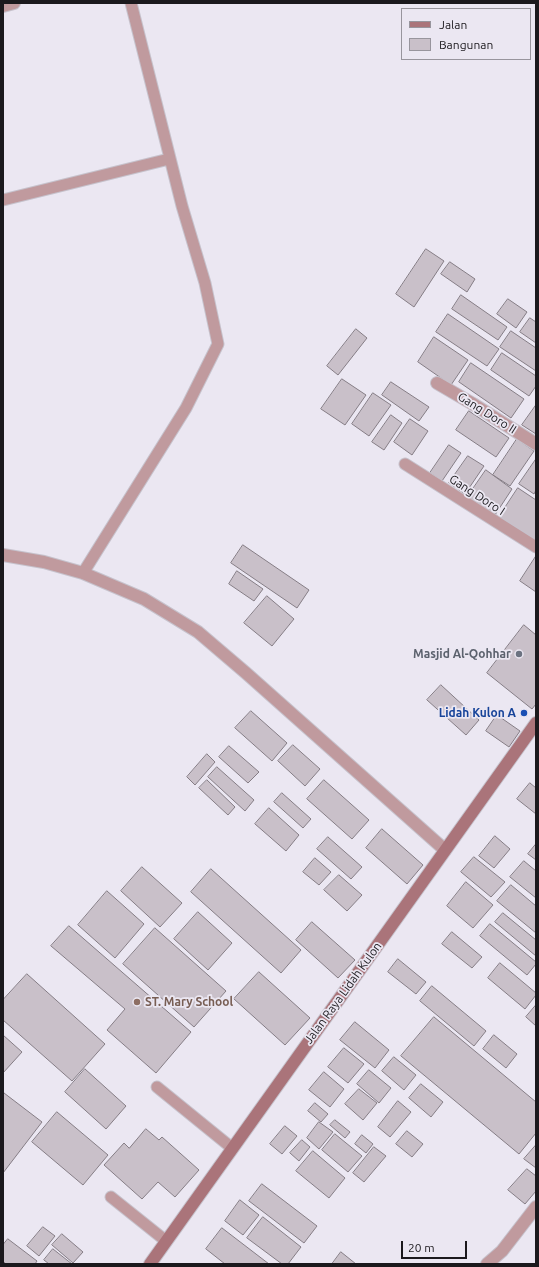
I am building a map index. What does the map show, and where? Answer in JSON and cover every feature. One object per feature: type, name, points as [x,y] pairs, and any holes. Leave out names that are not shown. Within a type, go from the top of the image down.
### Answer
[{"type":"main road","name":"Jalan Raya Lidah Kulon","points":[[150,1264],[536,723]]},
{"type":"street","points":[[3,6],[14,3]]},
{"type":"street","name":"Gang Doro II","points":[[437,383],[536,444]]},
{"type":"street","points":[[3,555],[44,562],[83,573],[144,599],[198,632],[446,850]]},
{"type":"street","points":[[486,1264],[502,1251],[536,1207]]},
{"type":"lane","points":[[83,573],[186,408],[218,344],[205,283],[169,159],[131,3]]},
{"type":"lane","points":[[3,200],[169,159]]},
{"type":"lane","name":"Gang Doro I","points":[[405,464],[536,547]]},
{"type":"lane","points":[[157,1087],[232,1148]]},
{"type":"lane","points":[[111,1197],[166,1240]]},
{"type":"building","points":[[426,249],[444,261],[414,307],[396,294]]},
{"type":"building","points":[[450,262],[475,279],[467,292],[441,274]]},
{"type":"building","points":[[461,295],[507,327],[498,340],[452,309]]},
{"type":"building","points":[[508,299],[527,312],[516,328],[497,314]]},
{"type":"building","points":[[448,314],[499,349],[487,366],[436,332]]},
{"type":"building","points":[[530,318],[536,322],[536,343],[520,332]]},
{"type":"building","points":[[356,329],[367,338],[338,375],[327,366]]},
{"type":"building","points":[[511,331],[536,348],[536,371],[500,347]]},
{"type":"building","points":[[434,337],[468,360],[451,385],[418,362]]},
{"type":"building","points":[[502,353],[536,376],[536,386],[529,396],[491,370]]},
{"type":"building","points":[[471,363],[524,399],[511,418],[459,382]]},
{"type":"building","points":[[342,379],[366,395],[345,425],[321,409]]},
{"type":"building","points":[[391,382],[429,407],[419,421],[382,395]]},
{"type":"building","points":[[373,393],[391,405],[369,436],[352,424]]},
{"type":"building","points":[[536,405],[536,434],[522,425]]},
{"type":"building","points":[[469,411],[509,438],[496,457],[456,430]]},
{"type":"building","points":[[391,415],[402,423],[384,450],[372,442]]},
{"type":"building","points":[[410,419],[428,431],[412,455],[394,442]]},
{"type":"building","points":[[517,439],[534,451],[510,486],[493,475]]},
{"type":"building","points":[[449,445],[461,453],[442,481],[430,473]]},
{"type":"building","points":[[468,456],[484,466],[465,494],[449,483]]},
{"type":"building","points":[[536,459],[536,490],[534,494],[519,484]]},
{"type":"building","points":[[486,470],[512,489],[493,518],[466,499]]},
{"type":"building","points":[[518,488],[536,500],[536,542],[499,517]]},
{"type":"building","points":[[243,545],[309,590],[297,608],[231,563]]},
{"type":"building","points":[[536,556],[536,592],[520,581]]},
{"type":"building","points":[[237,571],[263,589],[254,601],[229,584]]},
{"type":"building","points":[[267,596],[294,619],[272,646],[244,623]]},
{"type":"building","name":"Masjid Al-Qohhar","points":[[524,625],[536,635],[536,704],[532,709],[487,673]]},
{"type":"building","points":[[441,685],[479,720],[466,735],[427,700]]},
{"type":"building","points":[[251,711],[287,743],[272,761],[235,728]]},
{"type":"building","points":[[497,715],[520,731],[509,747],[486,731]]},
{"type":"building","points":[[293,745],[320,769],[305,786],[278,761]]},
{"type":"building","points":[[229,746],[259,772],[248,783],[219,757]]},
{"type":"building","points":[[207,754],[215,762],[195,785],[187,777]]},
{"type":"building","points":[[217,767],[254,800],[245,811],[208,777]]},
{"type":"building","points":[[207,780],[235,807],[228,815],[199,788]]},
{"type":"building","points":[[324,780],[369,820],[352,839],[307,799]]},
{"type":"building","points":[[530,783],[536,788],[536,814],[517,799]]},
{"type":"building","points":[[282,793],[311,819],[303,828],[274,802]]},
{"type":"building","points":[[269,808],[299,835],[286,851],[255,824]]},
{"type":"building","points":[[382,829],[423,865],[407,884],[366,848]]},
{"type":"building","points":[[495,836],[510,849],[494,868],[479,856]]},
{"type":"building","points":[[328,837],[362,867],[351,879],[317,849]]},
{"type":"building","points":[[536,844],[536,860],[528,854]]},
{"type":"building","points":[[474,857],[505,882],[491,897],[461,872]]},
{"type":"building","points":[[315,858],[331,872],[319,885],[303,872]]},
{"type":"building","points":[[524,861],[536,871],[536,898],[510,877]]},
{"type":"building","points":[[142,867],[182,903],[160,927],[121,891]]},
{"type":"building","points":[[211,869],[301,950],[281,973],[191,892]]},
{"type":"building","points":[[339,875],[362,895],[347,911],[324,890]]},
{"type":"building","points":[[466,882],[493,905],[473,928],[447,906]]},
{"type":"building","points":[[511,885],[536,906],[536,933],[497,901]]},
{"type":"building","points":[[107,891],[144,924],[115,958],[78,925]]},
{"type":"building","points":[[198,912],[232,943],[208,970],[174,939]]},
{"type":"building","points":[[503,913],[536,940],[536,956],[495,922]]},
{"type":"building","points":[[312,922],[355,960],[338,978],[296,940]]},
{"type":"building","points":[[490,924],[536,962],[527,975],[480,936]]},
{"type":"building","name":"ST. Mary School","points":[[69,926],[191,1032],[156,1073],[107,1030],[125,1009],[51,946]]},
{"type":"building","points":[[155,928],[226,991],[194,1027],[123,964]]},
{"type":"building","points":[[452,932],[482,957],[472,968],[442,944]]},
{"type":"building","points":[[398,959],[426,982],[416,994],[388,972]]},
{"type":"building","points":[[500,963],[536,993],[525,1009],[488,978]]},
{"type":"building","points":[[259,972],[310,1018],[285,1045],[234,999]]},
{"type":"building","points":[[27,974],[105,1044],[72,1081],[3,1020],[3,1000]]},
{"type":"building","points":[[432,986],[486,1031],[474,1046],[420,1001]]},
{"type":"building","points":[[536,1005],[536,1026],[526,1017]]},
{"type":"building","points":[[434,1017],[536,1102],[536,1133],[519,1154],[401,1056]]},
{"type":"building","points":[[355,1022],[389,1050],[375,1068],[340,1040]]},
{"type":"building","points":[[3,1035],[22,1052],[3,1073]]},
{"type":"building","points":[[494,1035],[517,1054],[506,1068],[483,1049]]},
{"type":"building","points":[[344,1048],[364,1064],[348,1083],[328,1067]]},
{"type":"building","points":[[394,1057],[416,1075],[404,1090],[382,1071]]},
{"type":"building","points":[[85,1069],[126,1106],[106,1129],[65,1092]]},
{"type":"building","points":[[369,1070],[391,1088],[379,1103],[357,1084]]},
{"type":"building","points":[[324,1072],[344,1089],[330,1107],[309,1090]]},
{"type":"building","points":[[421,1084],[443,1102],[431,1117],[409,1098]]},
{"type":"building","points":[[359,1089],[377,1103],[363,1120],[345,1104]]},
{"type":"building","points":[[4,1093],[42,1122],[3,1173],[3,1095]]},
{"type":"building","points":[[398,1101],[411,1112],[390,1137],[378,1127]]},
{"type":"building","points":[[315,1103],[328,1114],[321,1122],[308,1111]]},
{"type":"building","points":[[57,1112],[108,1155],[83,1185],[32,1142]]},
{"type":"building","points":[[335,1120],[350,1132],[345,1138],[330,1125]]},
{"type":"building","points":[[319,1122],[333,1132],[319,1149],[307,1138]]},
{"type":"building","points":[[285,1126],[297,1136],[282,1154],[270,1144]]},
{"type":"building","points":[[146,1129],[159,1140],[162,1137],[199,1170],[175,1197],[158,1182],[142,1199],[104,1165],[124,1143],[129,1148]]},
{"type":"building","points":[[407,1131],[423,1144],[412,1157],[396,1144]]},
{"type":"building","points":[[335,1134],[362,1156],[348,1172],[322,1150]]},
{"type":"building","points":[[362,1135],[373,1144],[366,1153],[355,1144]]},
{"type":"building","points":[[302,1140],[310,1147],[299,1161],[290,1153]]},
{"type":"building","points":[[536,1145],[536,1168],[524,1159]]},
{"type":"building","points":[[374,1147],[386,1156],[364,1182],[353,1173]]},
{"type":"building","points":[[313,1151],[345,1178],[329,1198],[296,1171]]},
{"type":"building","points":[[527,1169],[536,1176],[536,1191],[525,1204],[508,1190]]},
{"type":"building","points":[[262,1184],[317,1226],[304,1243],[249,1201]]},
{"type":"building","points":[[240,1200],[259,1215],[243,1235],[225,1221]]},
{"type":"building","points":[[263,1217],[301,1247],[288,1264],[282,1264],[247,1238]]},
{"type":"building","points":[[43,1227],[55,1236],[39,1256],[27,1246]]},
{"type":"building","points":[[222,1228],[269,1264],[225,1264],[206,1249]]},
{"type":"building","points":[[62,1234],[83,1252],[73,1263],[52,1245]]},
{"type":"building","points":[[8,1239],[37,1261],[35,1264],[6,1264],[3,1261],[3,1245]]},
{"type":"building","points":[[53,1249],[72,1264],[49,1264],[44,1260]]},
{"type":"building","points":[[341,1252],[356,1264],[332,1264]]},
{"type":"place","name":"Masjid Al-Qohhar","points":[[519,654]]},
{"type":"place","name":"Lidah Kulon A","points":[[524,713]]},
{"type":"place","name":"ST. Mary School","points":[[137,1002]]}]
